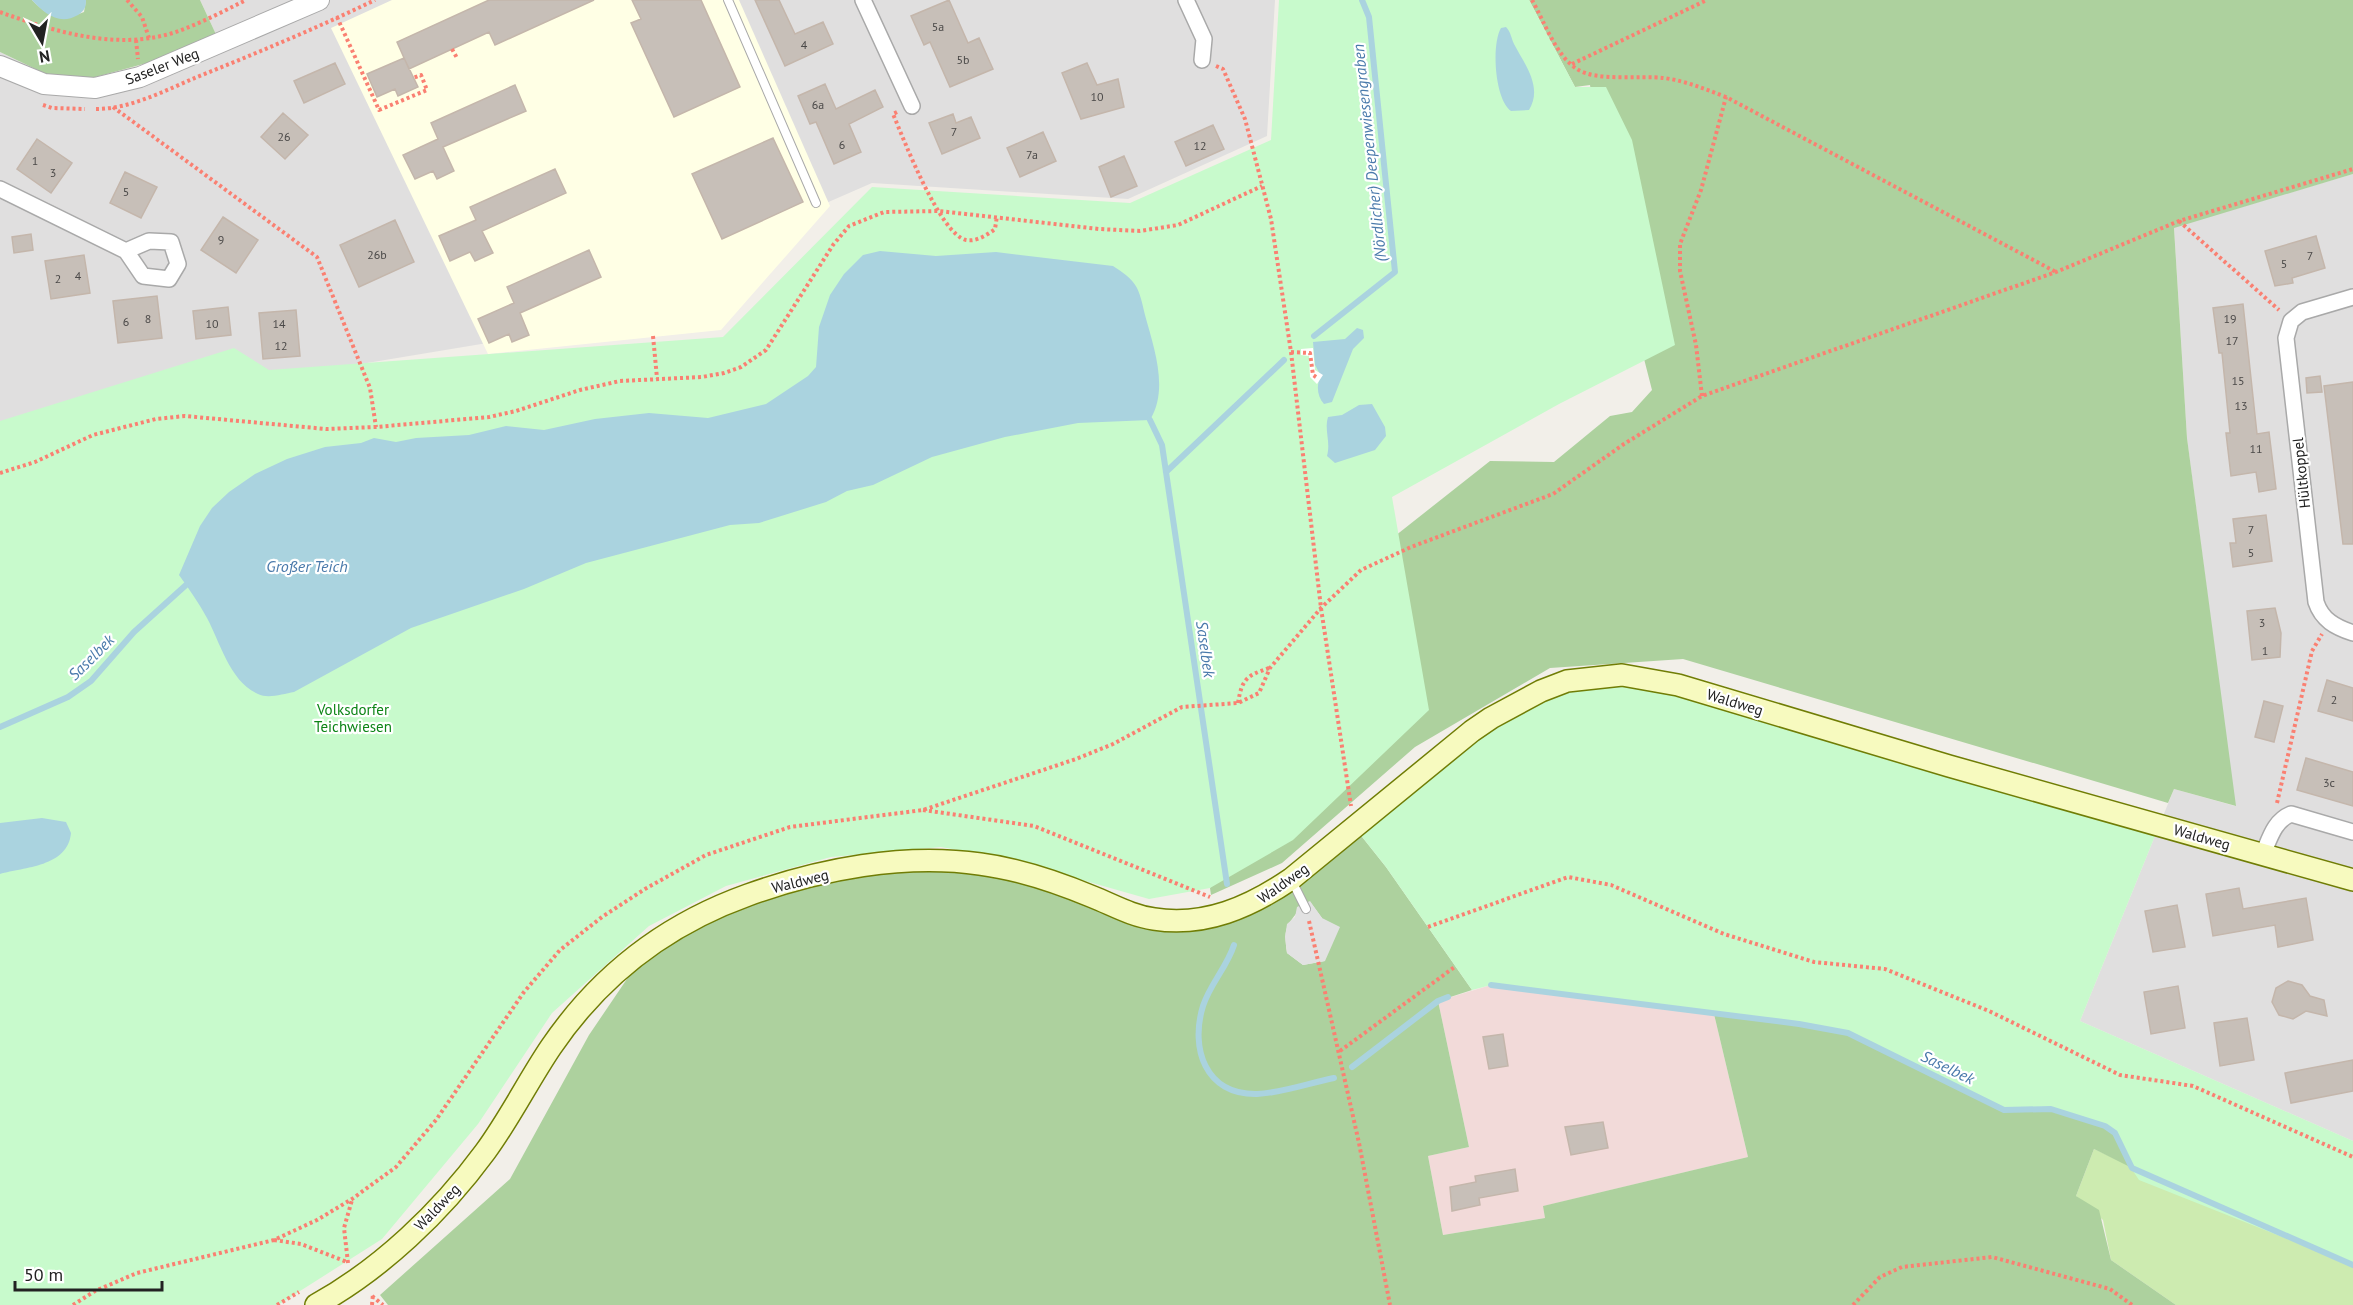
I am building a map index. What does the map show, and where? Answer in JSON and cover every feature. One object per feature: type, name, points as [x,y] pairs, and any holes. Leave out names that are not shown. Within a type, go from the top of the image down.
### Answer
[{"type":"main road","name":"Waldweg","points":[[312,1296],[412,1233],[465,1179],[506,1121],[566,1026],[606,980],[630,959],[669,932],[728,902],[783,884],[827,874],[869,866],[932,860],[1011,869],[1061,884],[1138,915],[1160,920],[1186,920],[1232,912],[1251,904],[1292,879],[1472,731],[1541,691],[1567,681],[1622,675],[1678,685],[1949,766],[2353,880]]},
{"type":"street","points":[[863,0],[912,106]]},
{"type":"street","points":[[1186,0],[1204,39],[1202,60]]},
{"type":"street","name":"Saseler Weg","points":[[0,66],[44,84],[95,88],[140,77],[326,4]]},
{"type":"street","points":[[0,189],[126,251]]},
{"type":"street","points":[[2291,321],[2302,312],[2353,297]]},
{"type":"street","name":"Hültkoppel","points":[[2291,321],[2286,339],[2316,602],[2320,615],[2328,622],[2353,633]]},
{"type":"street","points":[[2263,855],[2273,830],[2282,818],[2291,814],[2353,832]]},
{"type":"lane","points":[[728,0],[816,203]]},
{"type":"lane","points":[[1292,879],[1306,909]]},
{"type":"path","points":[[127,0],[142,17],[149,38]]},
{"type":"path","points":[[0,12],[62,33],[136,40],[183,30],[246,0]]},
{"type":"path","points":[[1532,0],[1562,52],[1584,73],[1685,81],[1726,97],[2056,272]]},
{"type":"path","points":[[1572,64],[1707,0]]},
{"type":"path","points":[[326,4],[379,110],[427,90],[421,75],[413,78]]},
{"type":"path","points":[[452,49],[457,58]]},
{"type":"path","points":[[1202,60],[1222,69],[1245,119],[1271,219],[1291,352],[1321,608],[1340,743],[1355,828]]},
{"type":"path","points":[[1702,396],[1696,345],[1680,271],[1680,244],[1701,190],[1726,97]]},
{"type":"path","points":[[912,106],[893,114],[915,168],[954,234],[967,240],[983,237],[995,229],[997,216]]},
{"type":"path","points":[[113,107],[317,257],[370,388],[376,427]]},
{"type":"path","points":[[1182,707],[1238,703],[1258,693],[1270,668],[1321,608],[1361,570],[1411,547],[1553,494],[1624,444],[1702,396],[2056,272],[2179,221],[2353,169]]},
{"type":"path","points":[[0,473],[35,462],[93,435],[156,419],[185,416],[326,429],[376,427],[489,417],[516,411],[580,390],[620,381],[702,377],[741,367],[766,350],[833,245],[849,226],[885,212],[939,211],[1099,229],[1140,231],[1178,225],[1262,186]]},
{"type":"path","points":[[2179,221],[2291,321]]},
{"type":"path","points":[[652,336],[657,378]]},
{"type":"path","points":[[1291,352],[1311,353],[1313,375],[1316,377]]},
{"type":"path","points":[[2291,814],[2277,804],[2312,651],[2317,643]]},
{"type":"path","points":[[1238,703],[1241,684],[1251,674],[1270,668]]},
{"type":"path","points":[[923,810],[1034,826],[1212,898],[1197,898]]},
{"type":"path","points":[[1428,927],[1568,878],[1611,885],[1724,934],[1814,962],[1885,969],[1989,1011],[2120,1075],[2193,1086],[2353,1158]]},
{"type":"path","points":[[1306,909],[1340,1051],[1390,1305]]},
{"type":"path","points":[[1340,1051],[1456,966]]},
{"type":"path","points":[[352,1199],[344,1228],[352,1270],[371,1296],[382,1305]]},
{"type":"path","points":[[274,1240],[301,1244],[352,1270]]},
{"type":"path","points":[[352,1270],[356,1256]]},
{"type":"path","points":[[1853,1305],[1880,1276],[1902,1267],[1992,1257],[2110,1288],[2132,1305]]},
{"type":"path","points":[[337,1269],[352,1270]]},
{"type":"path","points":[[371,1296],[378,1289]]},
{"type":"path","points":[[277,1305],[312,1296]]},
{"type":"path","points":[[371,1296],[372,1305]]},
{"type":"shaded area","points":[[200,0],[1275,0],[1267,136],[1128,199],[872,183],[517,338],[0,424],[0,52],[46,74],[92,78],[134,68],[220,43]]},
{"type":"shaded area","points":[[392,0],[739,0],[830,206],[721,330],[488,354],[331,28]]},
{"type":"shaded area","points":[[2353,174],[2353,1141],[2080,1021],[2174,789],[2235,806],[2187,438],[2174,227]]},
{"type":"shaded area","points":[[1310,901],[1322,918],[1340,927],[1325,961],[1303,965],[1287,953],[1285,937],[1287,924],[1295,917],[1297,907]]},
{"type":"shaded area","points":[[1491,985],[1714,1014],[1748,1157],[1544,1206],[1545,1218],[1443,1235],[1428,1156],[1469,1147],[1438,1001]]},
{"type":"green space","points":[[0,0],[32,0],[50,14],[69,17],[84,12],[86,0],[200,0],[220,43],[92,78],[46,74],[0,52]]},
{"type":"green space","name":"Volksdorfer Teichwiesen","points":[[1279,0],[1529,0],[1575,87],[1606,87],[1632,140],[1675,345],[1559,404],[1392,497],[1429,710],[1293,840],[1210,888],[1149,899],[1012,860],[941,847],[831,857],[726,886],[649,926],[552,1013],[478,1124],[382,1239],[278,1305],[0,1305],[0,421],[234,348],[269,370],[723,337],[872,187],[1130,203],[1271,140]]},
{"type":"green space","points":[[1529,0],[2353,0],[2353,174],[2174,228],[2187,438],[2236,806],[2174,789],[2168,803],[1683,659],[1550,668],[1415,747],[1282,863],[1211,895],[1210,888],[1357,566],[1490,461],[1554,462],[1610,416],[1632,412],[1652,390],[1621,269],[1590,85],[1575,87]]},
{"type":"green space","points":[[1622,675],[2159,826],[2080,1021],[2353,1141],[2353,1265],[2139,1180],[2125,1159],[2115,1133],[2105,1126],[2051,1109],[2004,1110],[1848,1033],[1799,1024],[1491,985],[1472,990],[1386,867],[1355,828],[1517,704]]},
{"type":"green space","points":[[1355,828],[1386,867],[1472,990],[1438,1001],[1469,1147],[1428,1156],[1443,1235],[1545,1218],[1543,1206],[1748,1157],[1714,1014],[1848,1033],[2004,1110],[2051,1109],[2111,1129],[2132,1168],[2094,1149],[2076,1196],[2099,1210],[2111,1260],[2176,1305],[388,1305],[380,1295],[510,1179],[589,1035],[650,945],[752,894],[932,860],[1187,920],[1290,879],[1303,905],[1286,931],[1287,953],[1303,965],[1325,961],[1322,918],[1310,902],[1304,904],[1291,879]]},
{"type":"green space","points":[[2094,1149],[2260,1226],[2353,1265],[2353,1305],[2176,1305],[2111,1260],[2103,1220],[2076,1196]]},
{"type":"water","points":[[32,0],[86,0],[85,7],[78,15],[58,19]]},
{"type":"water","points":[[1506,27],[1531,76],[1534,93],[1529,110],[1511,111],[1501,96],[1496,72],[1496,47],[1501,28]]},
{"type":"water","name":"Großer Teich","points":[[880,251],[936,256],[996,252],[1113,266],[1130,278],[1137,288],[1156,355],[1158,395],[1156,408],[1150,420],[1078,423],[1005,437],[932,457],[873,485],[847,491],[826,502],[759,523],[730,525],[586,563],[524,589],[411,628],[294,692],[276,696],[258,694],[240,680],[227,660],[204,612],[179,575],[200,526],[212,508],[229,492],[255,474],[287,459],[325,447],[361,443],[374,438],[396,442],[416,438],[469,435],[506,426],[544,430],[595,419],[649,413],[708,418],[766,404],[808,376],[816,367],[819,327],[830,295],[844,274],[863,255]]},
{"type":"water","points":[[1357,328],[1363,330],[1364,338],[1353,349],[1332,402],[1324,404],[1318,390],[1321,376],[1315,365],[1313,342],[1345,339]]},
{"type":"water","points":[[1372,404],[1385,427],[1386,436],[1375,450],[1335,463],[1327,456],[1328,417],[1342,415],[1359,405]]},
{"type":"water","points":[[42,818],[66,822],[71,833],[62,853],[43,864],[0,874],[0,823]]},
{"type":"pier","points":[[1313,348],[1315,370],[1323,375],[1317,384],[1310,377],[1309,356],[1301,355],[1301,349]]},
{"type":"building","points":[[489,0],[594,0],[495,45],[489,32],[409,69],[397,42]]},
{"type":"building","points":[[632,0],[701,0],[740,87],[674,117],[631,23],[641,19]]},
{"type":"building","points":[[755,0],[779,0],[795,34],[823,22],[833,44],[785,66]]},
{"type":"building","points":[[949,0],[968,43],[979,38],[993,69],[950,87],[930,42],[924,45],[911,16]]},
{"type":"building","points":[[404,58],[418,87],[398,96],[395,89],[377,97],[367,74]]},
{"type":"building","points":[[335,63],[345,84],[304,103],[294,81]]},
{"type":"building","points":[[1087,63],[1097,85],[1118,79],[1124,107],[1081,119],[1062,73]]},
{"type":"building","points":[[825,84],[836,109],[875,90],[883,107],[849,124],[861,152],[834,164],[816,122],[810,124],[798,96]]},
{"type":"building","points":[[515,85],[526,111],[443,147],[454,171],[437,179],[433,171],[415,179],[403,155],[438,139],[431,123]]},
{"type":"building","points":[[283,113],[308,135],[285,159],[261,137]]},
{"type":"building","points":[[953,114],[956,123],[971,117],[980,138],[942,154],[929,123]]},
{"type":"building","points":[[1213,125],[1224,149],[1186,166],[1175,142]]},
{"type":"building","points":[[1043,132],[1056,161],[1020,177],[1007,148]]},
{"type":"building","points":[[773,138],[803,202],[722,239],[692,174]]},
{"type":"building","points":[[37,139],[72,163],[51,193],[17,169]]},
{"type":"building","points":[[1124,156],[1137,186],[1111,197],[1099,167]]},
{"type":"building","points":[[555,169],[566,193],[482,231],[493,253],[475,261],[470,252],[450,261],[439,236],[476,220],[470,207]]},
{"type":"building","points":[[125,172],[157,187],[141,218],[110,203]]},
{"type":"building","points":[[223,217],[258,240],[236,273],[201,250]]},
{"type":"building","points":[[395,220],[414,262],[359,287],[340,245]]},
{"type":"building","points":[[31,234],[33,250],[14,253],[12,237]]},
{"type":"building","points":[[2316,236],[2325,268],[2292,278],[2293,283],[2275,286],[2265,251]]},
{"type":"building","points":[[589,250],[601,277],[520,313],[529,335],[512,342],[509,334],[489,343],[478,319],[514,303],[507,287]]},
{"type":"building","points":[[84,255],[90,293],[51,299],[45,261]]},
{"type":"building","points":[[157,296],[162,338],[118,343],[113,301]]},
{"type":"building","points":[[2243,304],[2257,434],[2269,432],[2276,489],[2259,492],[2256,472],[2231,476],[2226,433],[2230,433],[2222,353],[2219,353],[2213,308]]},
{"type":"building","points":[[228,307],[231,335],[196,339],[193,311]]},
{"type":"building","points":[[296,310],[300,356],[263,359],[259,313]]},
{"type":"building","points":[[2320,376],[2322,392],[2307,393],[2306,378]]},
{"type":"building","points":[[2353,382],[2353,544],[2343,544],[2324,386]]},
{"type":"building","points":[[2266,515],[2272,561],[2233,567],[2230,543],[2236,543],[2233,519]]},
{"type":"building","points":[[2275,608],[2281,633],[2280,657],[2252,660],[2247,611]]},
{"type":"building","points":[[2327,680],[2353,688],[2353,721],[2318,711]]},
{"type":"building","points":[[2264,701],[2283,706],[2274,742],[2255,737]]},
{"type":"building","points":[[2306,758],[2353,772],[2353,806],[2297,790]]},
{"type":"building","points":[[2239,888],[2243,909],[2306,898],[2313,940],[2278,947],[2275,925],[2213,936],[2206,894]]},
{"type":"building","points":[[2177,905],[2185,947],[2153,952],[2145,911]]},
{"type":"building","points":[[2288,981],[2302,985],[2310,996],[2324,1000],[2327,1016],[2306,1011],[2293,1019],[2279,1015],[2272,1002],[2276,988]]},
{"type":"building","points":[[2178,986],[2185,1028],[2151,1034],[2144,992]]},
{"type":"building","points":[[2247,1018],[2254,1060],[2220,1066],[2214,1023]]},
{"type":"building","points":[[1503,1034],[1508,1066],[1489,1069],[1483,1037]]},
{"type":"building","points":[[2353,1060],[2353,1091],[2291,1103],[2285,1073]]},
{"type":"building","points":[[1603,1122],[1608,1148],[1571,1155],[1565,1127]]},
{"type":"building","points":[[1515,1169],[1518,1191],[1479,1198],[1480,1205],[1452,1211],[1450,1187],[1476,1182],[1475,1176]]},
{"type":"waterway","name":"(Nördlicher) Deepenwiesengraben","points":[[1314,336],[1395,272],[1369,17],[1362,0]]},
{"type":"waterway","name":"(Nördlicher) Deepenwiesengraben","points":[[1166,472],[1284,360]]},
{"type":"waterway","name":"Saselbek","points":[[1150,420],[1162,445],[1227,884]]},
{"type":"waterway","name":"Saselbek","points":[[0,727],[68,697],[91,681],[134,632],[186,585]]},
{"type":"waterway","name":"Saselbek","points":[[1234,945],[1206,998],[1199,1022],[1201,1053],[1214,1078],[1225,1087],[1239,1092],[1257,1094],[1286,1090],[1334,1078]]},
{"type":"waterway","name":"Saselbek","points":[[1491,985],[1799,1024],[1848,1033],[2004,1110],[2051,1109],[2105,1126],[2115,1133],[2132,1168],[2353,1265]]},
{"type":"waterway","name":"Saselbek","points":[[1352,1067],[1438,1001],[1448,997]]}]
